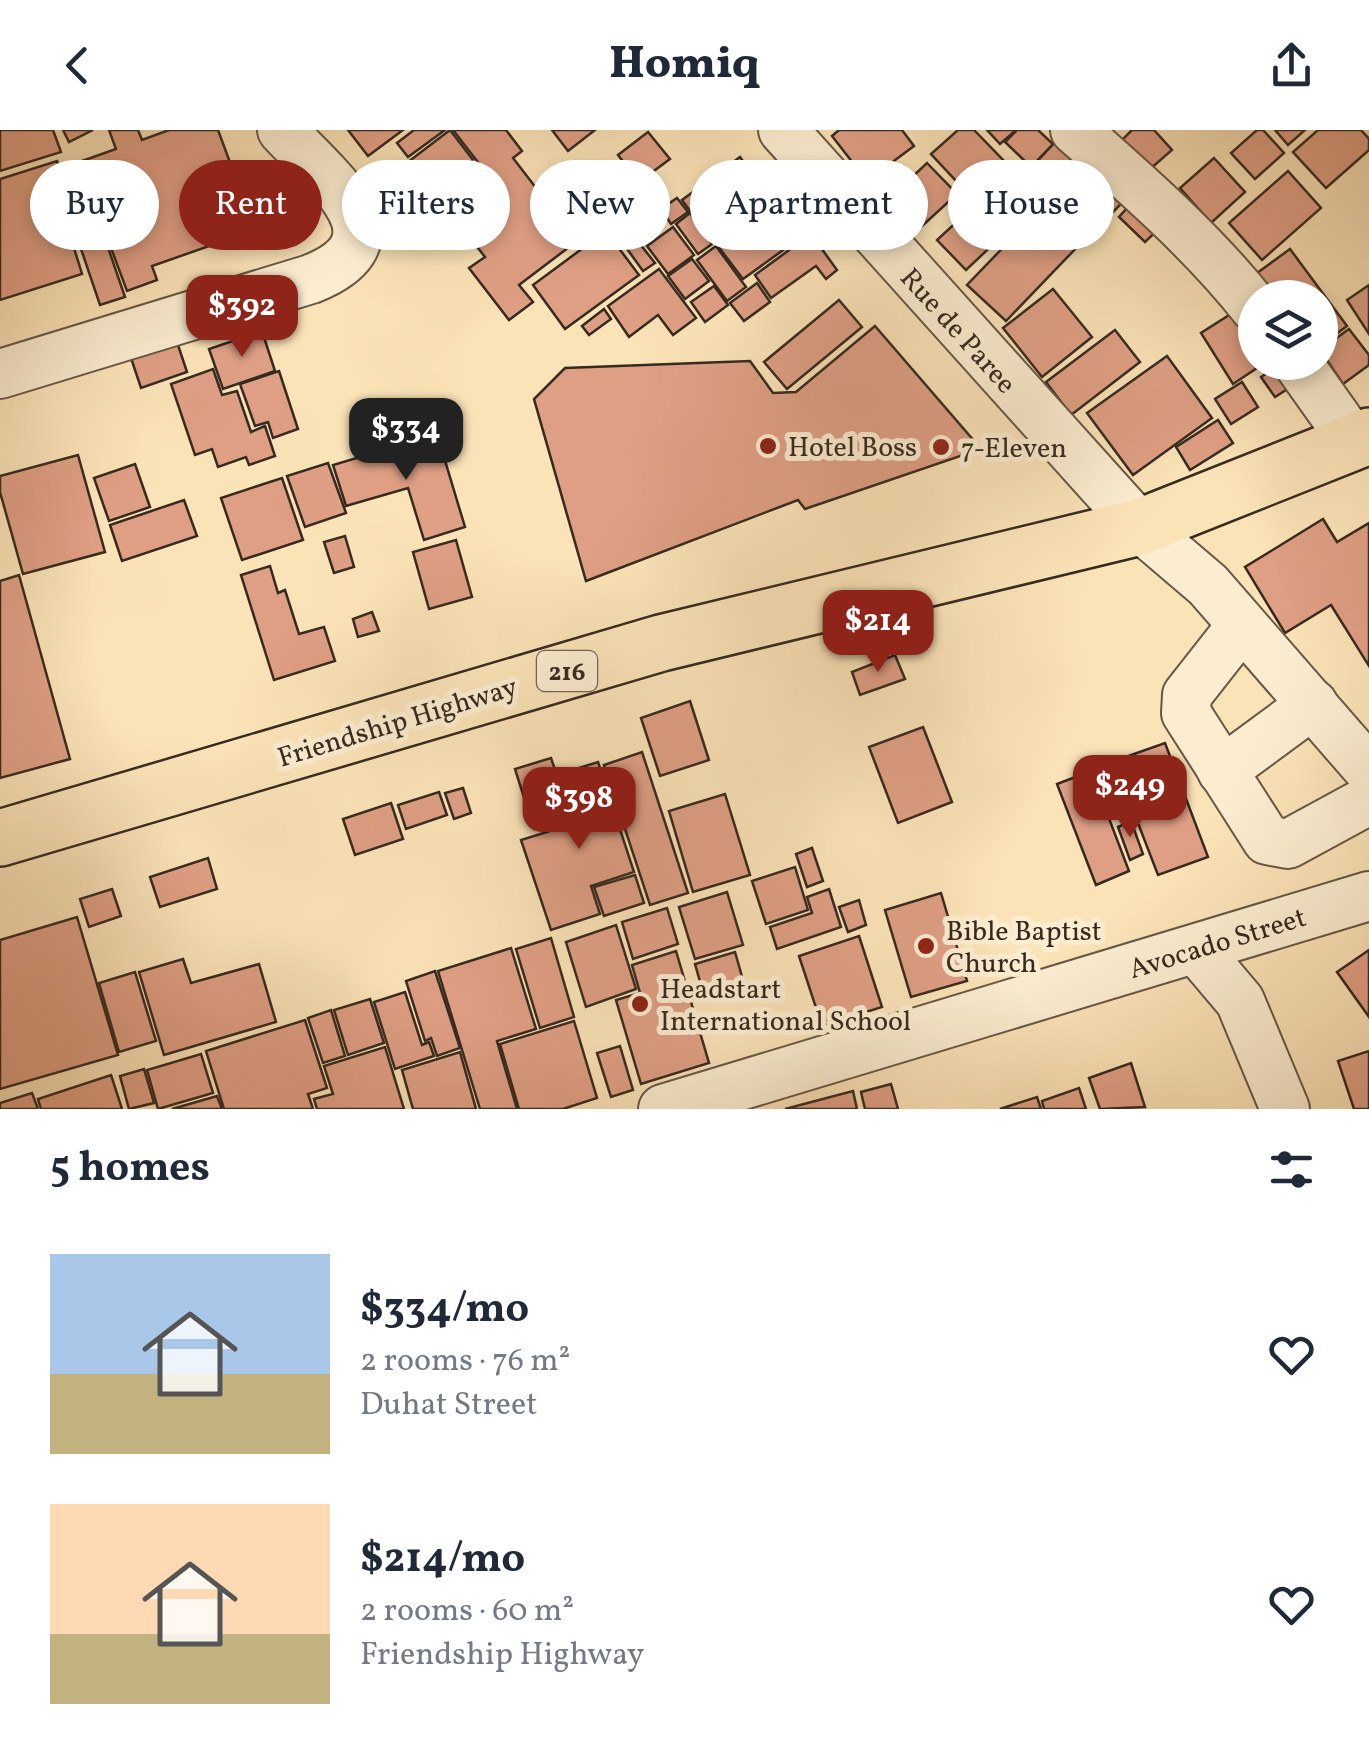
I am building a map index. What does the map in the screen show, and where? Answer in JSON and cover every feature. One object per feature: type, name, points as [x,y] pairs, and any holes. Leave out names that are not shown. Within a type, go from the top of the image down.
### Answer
[{"type":"main road","name":"Friendship Highway","points":[[0,838],[661,643],[1140,527],[1362,440]]},
{"type":"street","points":[[0,374],[335,270],[354,251],[358,223],[351,206],[282,130]]},
{"type":"street","name":"Rue de Paree","points":[[782,130],[1140,527],[1208,585],[1369,770]]},
{"type":"street","points":[[1075,130],[1157,202],[1238,287]]},
{"type":"street","points":[[1313,380],[1362,440]]},
{"type":"street","points":[[1242,625],[1187,695],[1186,713],[1266,840],[1288,844],[1369,800]]},
{"type":"street","points":[[1222,770],[1313,704]]},
{"type":"street","name":"Avocado Street","points":[[663,1109],[732,1099],[1369,896]]},
{"type":"street","points":[[1196,948],[1240,1001],[1285,1109]]},
{"type":"building","points":[[0,130],[53,130],[61,152],[0,171]]},
{"type":"building","points":[[63,130],[93,130],[69,142]]},
{"type":"building","points":[[109,130],[138,130],[142,140],[169,130],[218,130],[229,160],[179,160],[179,250],[198,250],[152,266],[157,280],[127,291],[112,250],[159,250],[159,160],[85,160],[116,149]]},
{"type":"building","points":[[348,130],[403,130],[368,156]]},
{"type":"building","points":[[414,130],[445,130],[408,157],[397,143]]},
{"type":"building","points":[[450,130],[473,160],[411,160]]},
{"type":"building","points":[[453,130],[506,130],[522,151],[513,158],[530,180],[530,250],[565,250],[519,285],[533,302],[509,320],[469,268],[485,257],[480,250],[510,250],[510,160],[476,160]]},
{"type":"building","points":[[552,130],[595,130],[568,151]]},
{"type":"building","points":[[839,130],[902,130],[914,146],[895,160],[851,160],[832,136]]},
{"type":"building","points":[[958,130],[974,130],[1003,160],[948,160],[948,172],[931,154]]},
{"type":"building","points":[[987,130],[1016,130],[1000,144]]},
{"type":"building","points":[[1017,130],[1038,130],[1053,144],[1038,160],[1024,160],[1005,142]]},
{"type":"building","points":[[1132,130],[1154,130],[1172,150],[1149,170],[1122,140]]},
{"type":"building","points":[[1257,130],[1263,130],[1284,153],[1255,179],[1231,153]]},
{"type":"building","points":[[1275,130],[1305,130],[1288,145]]},
{"type":"building","points":[[1318,130],[1361,130],[1369,139],[1369,150],[1326,188],[1293,152]]},
{"type":"building","points":[[648,132],[670,159],[622,160],[618,155]]},
{"type":"building","points":[[1062,135],[1085,156],[1081,160],[1038,160]]},
{"type":"building","points":[[1092,152],[1100,160],[1084,160]]},
{"type":"building","points":[[1214,158],[1245,192],[1211,223],[1180,188]]},
{"type":"building","points":[[928,164],[948,185],[948,202],[928,221]]},
{"type":"building","points":[[1114,169],[1135,190],[1114,211]]},
{"type":"building","points":[[30,170],[30,250],[75,250],[82,274],[0,300],[0,179]]},
{"type":"building","points":[[1288,171],[1321,208],[1262,260],[1229,223]]},
{"type":"building","points":[[690,194],[690,211],[682,200]]},
{"type":"building","points":[[677,198],[688,212],[671,224],[670,222],[670,203]]},
{"type":"building","points":[[1136,198],[1163,225],[1145,242],[1119,217]]},
{"type":"building","points":[[690,213],[690,243],[676,224]]},
{"type":"building","points":[[673,227],[694,255],[668,274],[650,250],[670,250]]},
{"type":"building","points":[[948,230],[948,250],[987,250],[966,270],[937,240]]},
{"type":"building","points":[[1290,249],[1313,280],[1256,280],[1253,276]]},
{"type":"building","points":[[81,250],[109,250],[125,297],[100,305]]},
{"type":"building","points":[[580,250],[620,250],[639,275],[565,329],[533,285]]},
{"type":"building","points":[[628,250],[645,250],[655,263],[643,271]]},
{"type":"building","points":[[711,250],[719,250],[746,287],[727,301],[697,260]]},
{"type":"building","points":[[721,250],[783,250],[743,279]]},
{"type":"building","points":[[789,250],[823,250],[837,270],[826,279],[816,266],[771,298],[755,275]]},
{"type":"building","points":[[1001,250],[1074,250],[1006,321],[967,285]]},
{"type":"building","points":[[692,259],[709,281],[685,299],[668,276]]},
{"type":"building","points":[[659,269],[696,318],[673,335],[658,315],[629,337],[608,306]]},
{"type":"building","points":[[757,283],[770,302],[744,321],[730,303]]},
{"type":"building","points":[[1369,285],[1369,334],[1347,300]]},
{"type":"building","points":[[714,286],[728,305],[705,322],[691,302]]},
{"type":"building","points":[[1053,289],[1092,337],[1042,377],[1003,328]]},
{"type":"building","points":[[839,300],[862,327],[787,389],[764,362]]},
{"type":"building","points":[[604,309],[611,319],[589,335],[582,326]]},
{"type":"building","points":[[1238,309],[1239,380],[1233,384],[1201,333]]},
{"type":"building","points":[[1338,314],[1347,326],[1338,333]]},
{"type":"building","points":[[875,326],[981,449],[805,509],[798,500],[586,581],[534,399],[565,368],[750,361],[773,393],[796,392]]},
{"type":"building","points":[[1349,329],[1369,355],[1369,365],[1343,384],[1338,377],[1338,337]]},
{"type":"building","points":[[1115,330],[1140,362],[1071,415],[1046,382]]},
{"type":"building","points":[[262,331],[275,371],[223,389],[209,349]]},
{"type":"building","points":[[176,339],[187,372],[141,388],[130,355]]},
{"type":"building","points":[[1167,356],[1212,418],[1133,475],[1087,413]]},
{"type":"building","points":[[213,369],[222,395],[237,391],[251,432],[265,426],[275,456],[249,465],[246,457],[218,467],[212,449],[195,455],[171,384]]},
{"type":"building","points":[[279,371],[298,429],[273,438],[268,422],[255,426],[240,384]]},
{"type":"building","points":[[1263,380],[1300,381],[1275,397]]},
{"type":"building","points":[[1242,382],[1258,407],[1231,424],[1215,399]]},
{"type":"building","points":[[1218,420],[1233,443],[1190,470],[1176,447]]},
{"type":"building","points":[[437,434],[465,527],[424,540],[408,488],[346,506],[333,465]]},
{"type":"building","points":[[78,455],[105,552],[23,574],[0,492],[0,476]]},
{"type":"building","points":[[328,463],[346,513],[305,527],[287,476]]},
{"type":"building","points":[[135,464],[150,507],[109,521],[94,478]]},
{"type":"building","points":[[282,478],[303,540],[242,560],[221,498]]},
{"type":"building","points":[[184,500],[197,536],[122,561],[110,525]]},
{"type":"building","points":[[1323,519],[1337,542],[1369,523],[1369,666],[1331,605],[1285,633],[1245,567]]},
{"type":"building","points":[[345,536],[354,567],[334,573],[324,542]]},
{"type":"building","points":[[456,540],[472,597],[429,609],[413,552]]},
{"type":"building","points":[[270,566],[278,593],[285,590],[299,634],[324,627],[335,661],[274,680],[241,575]]},
{"type":"building","points":[[19,575],[70,759],[0,778],[0,581]]},
{"type":"building","points":[[372,612],[379,631],[358,637],[353,619]]},
{"type":"building","points":[[895,655],[905,679],[860,695],[852,672]]},
{"type":"building","points":[[690,701],[709,760],[660,776],[641,718]]},
{"type":"building","points":[[923,727],[952,802],[898,823],[869,747]]},
{"type":"building","points":[[1165,743],[1208,857],[1158,875],[1114,761]]},
{"type":"building","points":[[642,752],[688,893],[650,905],[604,765]]},
{"type":"building","points":[[551,758],[571,817],[534,829],[515,769]]},
{"type":"building","points":[[598,762],[634,872],[591,886],[600,914],[551,930],[521,840],[579,822],[563,773]]},
{"type":"building","points":[[1091,771],[1129,871],[1096,885],[1057,784]]},
{"type":"building","points":[[463,788],[471,813],[454,819],[445,793]]},
{"type":"building","points":[[439,792],[447,815],[406,829],[398,805]]},
{"type":"building","points":[[725,794],[750,875],[693,892],[669,811]]},
{"type":"building","points":[[391,803],[403,839],[355,855],[343,819]]},
{"type":"building","points":[[1131,821],[1143,854],[1130,860],[1118,827]]},
{"type":"building","points":[[812,848],[823,881],[807,887],[796,854]]},
{"type":"building","points":[[208,858],[217,889],[160,907],[150,877]]},
{"type":"building","points":[[795,867],[808,910],[766,924],[752,881]]},
{"type":"building","points":[[635,875],[644,903],[604,916],[594,887]]},
{"type":"building","points":[[112,889],[121,916],[89,927],[80,899]]},
{"type":"building","points":[[829,889],[841,927],[777,949],[770,927],[812,913],[807,897]]},
{"type":"building","points":[[727,892],[743,945],[695,959],[679,907]]},
{"type":"building","name":"Bible Baptist Church","points":[[941,893],[967,981],[911,997],[885,910]]},
{"type":"building","points":[[859,900],[866,925],[848,932],[839,907]]},
{"type":"building","points":[[667,908],[678,944],[633,959],[622,922]]},
{"type":"building","points":[[77,917],[118,1055],[0,1089],[0,940]]},
{"type":"building","points":[[616,925],[636,989],[586,1007],[566,942]]},
{"type":"building","points":[[859,936],[882,1007],[822,1026],[799,956]]},
{"type":"building","points":[[551,938],[574,1017],[540,1028],[516,949]]},
{"type":"building","points":[[511,948],[536,1029],[497,1041],[517,1109],[480,1109],[438,971]]},
{"type":"building","points":[[1369,950],[1369,1017],[1337,972]]},
{"type":"building","points":[[676,951],[709,1063],[641,1084],[616,1000],[640,993],[632,965]]},
{"type":"building","points":[[735,952],[743,980],[703,992],[695,964]]},
{"type":"building","points":[[183,959],[191,983],[259,964],[276,1022],[164,1055],[139,972]]},
{"type":"building","points":[[435,971],[460,1048],[437,1056],[431,1038],[425,1041],[406,981]]},
{"type":"building","points":[[135,972],[156,1041],[119,1052],[99,983]]},
{"type":"building","points":[[405,992],[422,1045],[429,1042],[434,1056],[395,1069],[374,1002]]},
{"type":"building","points":[[370,999],[384,1043],[348,1055],[334,1010]]},
{"type":"building","points":[[331,1010],[345,1056],[323,1063],[308,1018]]},
{"type":"building","points":[[305,1020],[327,1088],[308,1094],[313,1109],[224,1109],[206,1051]]},
{"type":"building","points":[[574,1021],[597,1098],[563,1109],[519,1109],[500,1044]]},
{"type":"building","points":[[620,1046],[633,1090],[611,1097],[597,1053]]},
{"type":"building","points":[[385,1047],[404,1109],[317,1109],[314,1099],[333,1094],[324,1066]]},
{"type":"building","points":[[1369,1051],[1369,1109],[1354,1109],[1338,1061]]},
{"type":"building","points":[[460,1052],[476,1109],[413,1109],[402,1070]]},
{"type":"building","points":[[201,1054],[213,1093],[158,1109],[147,1070]]},
{"type":"building","points":[[1131,1063],[1145,1107],[1100,1109],[1089,1078]]},
{"type":"building","points":[[144,1069],[154,1103],[129,1109],[120,1076]]},
{"type":"building","points":[[111,1075],[122,1109],[41,1109],[38,1099]]},
{"type":"building","points":[[891,1084],[898,1109],[865,1109],[861,1092]]},
{"type":"building","points":[[1079,1088],[1086,1109],[1044,1109],[1042,1101]]},
{"type":"building","points":[[853,1091],[857,1109],[785,1109]]},
{"type":"building","points":[[32,1093],[38,1109],[0,1109],[0,1103]]},
{"type":"building","points":[[217,1096],[222,1109],[172,1109]]},
{"type":"building","points":[[1037,1097],[1041,1109],[1000,1109]]},
{"type":"place","name":"Hotel Boss","points":[[768,446]]},
{"type":"place","name":"7-Eleven","points":[[941,447]]},
{"type":"place","name":"Bible Baptist Church","points":[[926,946]]},
{"type":"place","name":"Headstart International School","points":[[640,1004]]}]
